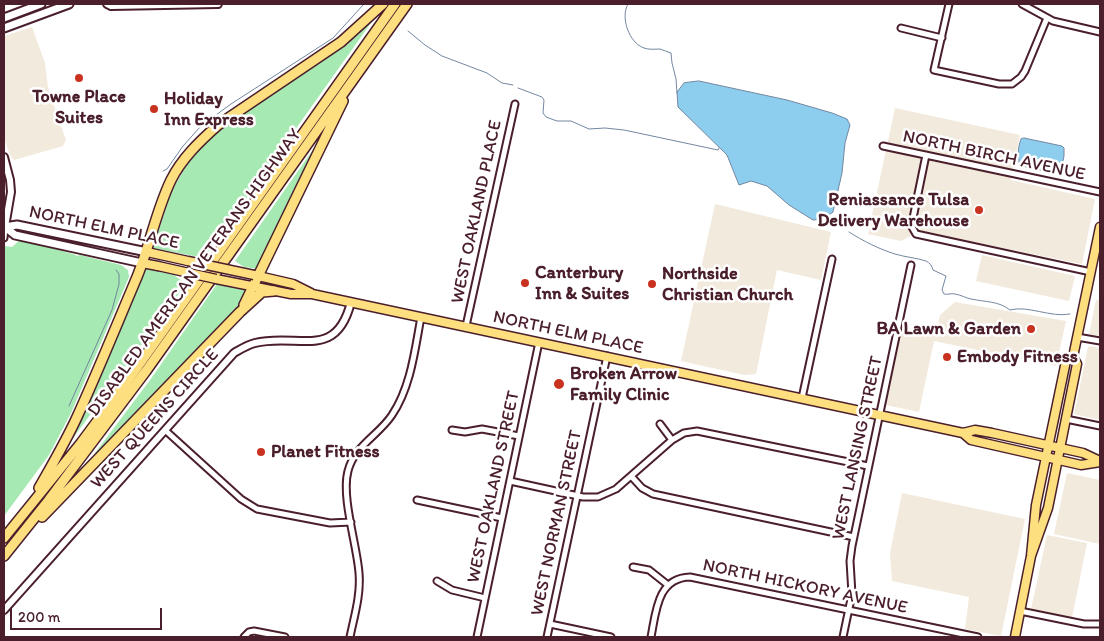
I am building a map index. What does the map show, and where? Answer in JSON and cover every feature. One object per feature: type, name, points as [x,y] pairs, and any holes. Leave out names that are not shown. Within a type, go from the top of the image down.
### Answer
[{"type":"highway","points":[[29,508],[76,419],[147,252],[172,178],[186,156],[218,125],[341,42],[383,4]]},
{"type":"highway","name":"DISABLED AMERICAN VETERANS HIGHWAY","points":[[4,538],[81,443],[136,370],[395,4]]},
{"type":"highway","name":"DISABLED AMERICAN VETERANS HIGHWAY","points":[[6,553],[48,501],[146,371],[406,4]]},
{"type":"highway","points":[[240,312],[353,80]]},
{"type":"highway","points":[[6,553],[240,312],[262,292],[274,290]]},
{"type":"main road","points":[[4,18],[41,4]]},
{"type":"main road","points":[[4,28],[69,4]]},
{"type":"main road","name":"NORTH ELM PLACE","points":[[4,227],[17,225],[147,252],[293,284],[312,294]]},
{"type":"main road","name":"NORTH ELM PLACE","points":[[4,227],[15,235],[142,263],[291,294],[312,294],[351,302],[963,433],[975,430],[1048,445],[1083,453],[1100,462]]},
{"type":"main road","points":[[1031,556],[1048,508],[1078,364],[1073,357],[1091,272],[1098,253],[1100,227]]},
{"type":"main road","points":[[1015,637],[1031,556],[1036,505],[1048,445],[1066,361],[1073,357]]},
{"type":"main road","name":"NORTH ELM PLACE","points":[[963,433],[971,440],[1081,465],[1100,462]]},
{"type":"street","points":[[107,4],[111,6],[218,4]]},
{"type":"street","points":[[949,4],[934,70],[1003,85],[1012,84],[1025,72],[1047,18]]},
{"type":"street","points":[[1022,4],[1059,23],[1100,32]]},
{"type":"street","points":[[901,28],[942,38]]},
{"type":"street","name":"WEST OAKLAND PLACE","points":[[466,326],[514,104]]},
{"type":"street","name":"NORTH BIRCH AVENUE","points":[[883,146],[1100,192]]},
{"type":"street","points":[[926,155],[912,223],[916,234],[1091,272]]},
{"type":"street","points":[[4,157],[11,192],[4,227],[4,238]]},
{"type":"street","points":[[802,398],[832,259]]},
{"type":"street","name":"WEST LANSING STREET","points":[[844,637],[852,589],[850,556],[911,265]]},
{"type":"street","name":"WEST QUEENS CIRCLE","points":[[4,610],[234,353],[250,344],[265,341],[324,339],[341,327],[351,302]]},
{"type":"street","points":[[350,637],[360,580],[346,484],[350,465],[360,448],[382,429],[399,403],[407,382],[422,317]]},
{"type":"street","points":[[1077,337],[1100,341]]},
{"type":"street","name":"WEST OAKLAND STREET","points":[[477,637],[539,342]]},
{"type":"street","name":"WEST NORMAN STREET","points":[[547,637],[607,356]]},
{"type":"street","points":[[1066,419],[1100,426]]},
{"type":"street","points":[[660,424],[672,440]]},
{"type":"street","points":[[452,430],[465,432],[482,429],[519,436]]},
{"type":"street","points":[[165,430],[241,499],[257,509],[330,524],[352,522]]},
{"type":"street","points":[[510,481],[592,498],[604,496],[612,492],[672,440],[684,433],[697,431],[706,431],[868,466]]},
{"type":"street","points":[[631,476],[642,488],[653,494],[854,537]]},
{"type":"street","points":[[417,500],[502,518]]},
{"type":"street","points":[[633,567],[649,570],[668,585],[659,600],[651,637]]},
{"type":"street","name":"NORTH HICKORY AVENUE","points":[[668,585],[681,578],[699,577],[978,637]]},
{"type":"street","points":[[437,581],[448,589],[485,598]]},
{"type":"street","points":[[1020,611],[1084,624],[1100,624]]},
{"type":"street","points":[[550,624],[611,637]]},
{"type":"street","points":[[245,636],[249,632],[254,631],[285,637]]},
{"type":"shaded area","points":[[32,27],[45,63],[48,88],[66,140],[63,146],[14,160],[10,155],[4,138],[4,36]]},
{"type":"shaded area","points":[[895,108],[1020,135],[1011,180],[1095,199],[1082,264],[920,231],[901,241],[868,234]]},
{"type":"shaded area","points":[[715,204],[831,232],[821,280],[777,270],[756,374],[744,375],[681,361]]},
{"type":"shaded area","points":[[982,255],[1075,276],[1069,301],[976,281]]},
{"type":"shaded area","points":[[1096,300],[1100,301],[1100,336],[1089,334]]},
{"type":"shaded area","points":[[955,302],[1066,321],[1056,366],[934,341],[919,412],[886,405],[902,327],[935,334],[940,315]]},
{"type":"shaded area","points":[[1088,347],[1100,348],[1100,420],[1074,414]]},
{"type":"shaded area","points":[[1067,473],[1100,480],[1100,544],[1054,534]]},
{"type":"shaded area","points":[[902,493],[1025,519],[1001,636],[965,629],[969,597],[892,581],[890,553]]},
{"type":"shaded area","points":[[1047,535],[1087,543],[1072,618],[1031,609]]},
{"type":"green space","points":[[372,18],[373,20],[204,258],[153,248],[172,190],[191,158],[206,142],[227,125],[332,52]]},
{"type":"green space","points":[[319,141],[258,269],[244,267],[235,261]]},
{"type":"green space","points":[[20,240],[77,256],[80,255],[121,265],[128,270],[129,277],[71,413],[49,455],[4,516],[4,246],[12,247]]},
{"type":"green space","points":[[147,269],[174,275],[186,284],[68,445],[66,443],[143,273]]},
{"type":"green space","points":[[217,284],[249,291],[238,307],[98,454],[95,453],[150,380]]},
{"type":"water","points":[[699,81],[787,100],[847,119],[850,125],[833,212],[823,219],[813,220],[789,205],[767,186],[751,181],[739,185],[727,155],[678,107],[677,92],[684,83]]},
{"type":"water","points":[[1021,139],[1062,146],[1064,148],[1064,156],[1061,170],[1047,171],[1020,165],[1018,159],[1019,149]]},
{"type":"waterway","points":[[163,171],[167,169],[183,146],[201,126],[231,104],[333,38],[364,4]]},
{"type":"waterway","points":[[628,4],[625,16],[627,29],[634,41],[644,48],[660,49],[671,53],[677,93]]},
{"type":"waterway","points":[[408,31],[442,56],[487,73],[502,83],[513,85]]},
{"type":"waterway","points":[[518,88],[542,97],[544,100],[543,113],[546,117],[557,121],[571,121],[589,129],[624,130],[718,150],[719,148]]},
{"type":"waterway","points":[[849,232],[883,250],[927,262],[933,270],[946,276],[942,290],[944,294],[955,294],[971,299],[997,303],[1010,310],[1024,309],[1063,315],[1070,314]]},
{"type":"waterway","points":[[69,406],[112,310],[119,284],[119,274],[116,270]]},
{"type":"place","name":"Towne Place Suites","points":[[79,78]]},
{"type":"place","name":"Holiday Inn Express","points":[[154,109]]},
{"type":"place","name":"Reniassance Tulsa Delivery Warehouse","points":[[979,210]]},
{"type":"place","name":"Canterbury Inn & Suites","points":[[525,283]]},
{"type":"place","name":"Northside Christian Church","points":[[652,284]]},
{"type":"place","name":"BA Lawn & Garden","points":[[1031,329]]},
{"type":"place","name":"Embody Fitness","points":[[947,357]]},
{"type":"place","name":"Broken Arrow Family Clinic","points":[[559,384]]},
{"type":"place","name":"Planet Fitness","points":[[261,452]]}]
